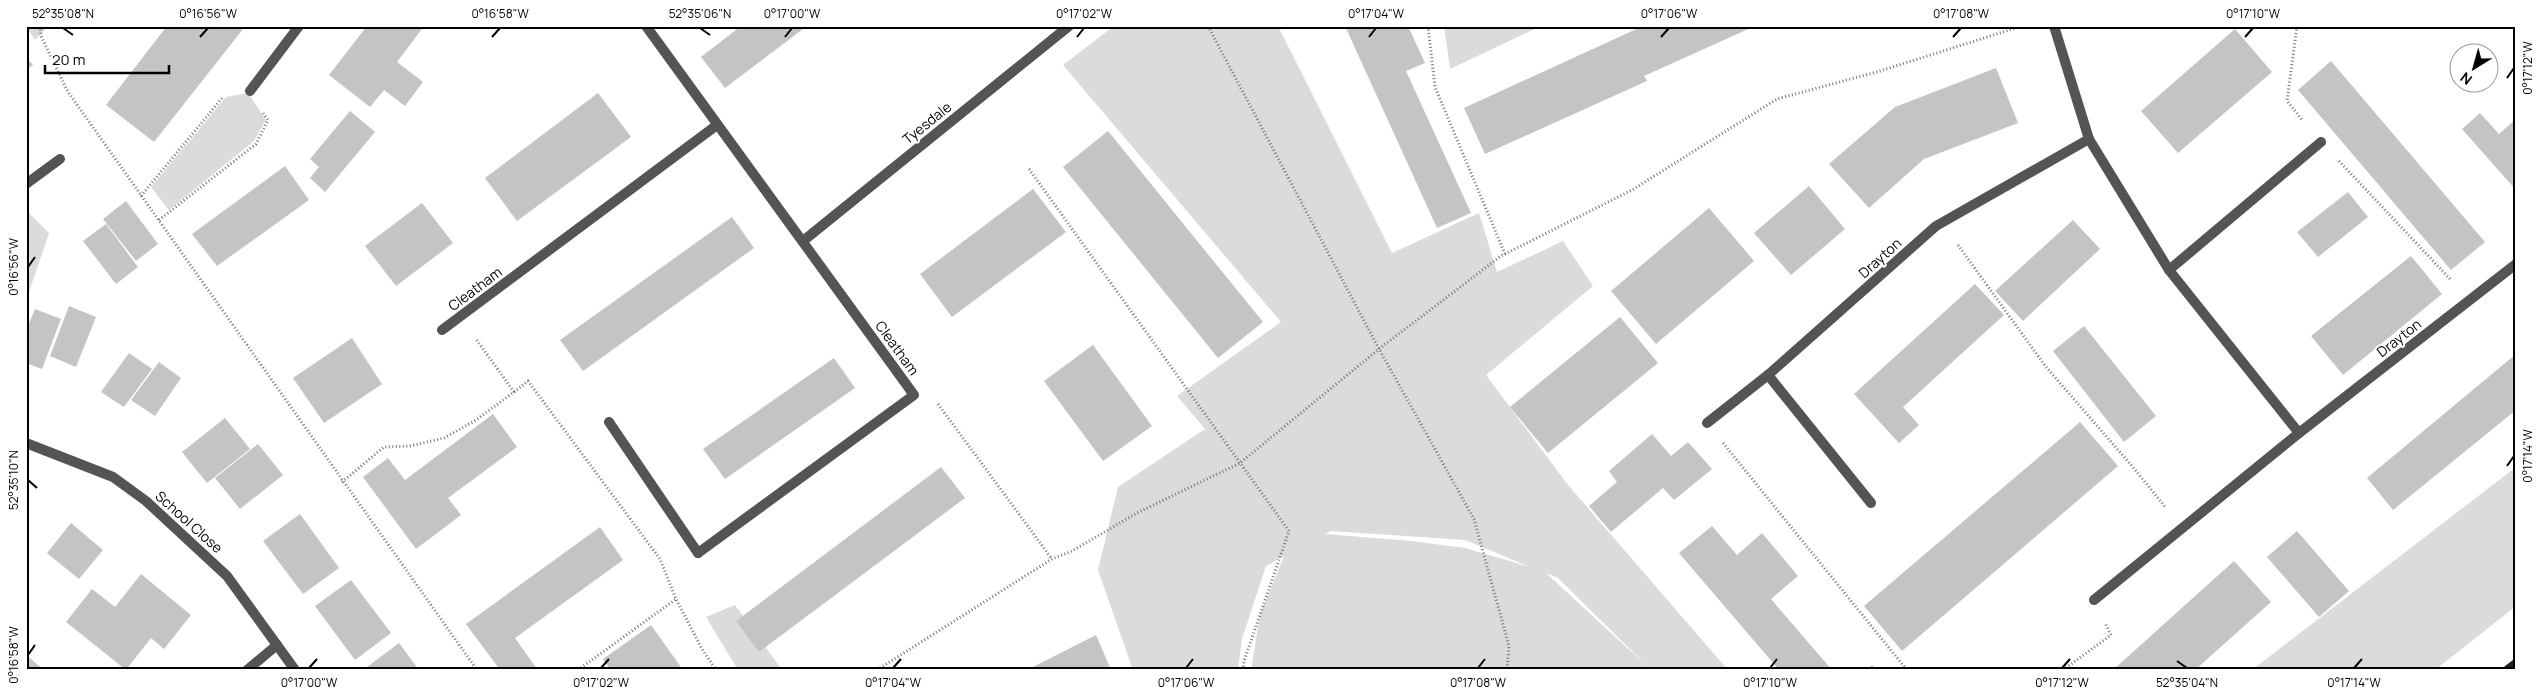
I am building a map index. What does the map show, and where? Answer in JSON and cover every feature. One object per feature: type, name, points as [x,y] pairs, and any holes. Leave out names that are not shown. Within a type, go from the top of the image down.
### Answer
[{"type":"street","points":[[250,91],[299,26]]},
{"type":"street","name":"Tyesdale","points":[[803,241],[1068,26]]},
{"type":"street","points":[[2054,26],[2089,139],[2169,270],[2299,433]]},
{"type":"street","name":"Cleatham","points":[[609,422],[698,553],[914,395],[648,27]]},
{"type":"street","name":"Cleatham","points":[[442,330],[717,125]]},
{"type":"street","name":"Drayton","points":[[1707,423],[1768,375],[1941,222],[2089,139]]},
{"type":"street","points":[[2169,270],[2321,142]]},
{"type":"street","points":[[26,184],[60,159]]},
{"type":"street","name":"Drayton","points":[[2094,600],[2299,433],[2516,264]]},
{"type":"street","points":[[1768,375],[1871,503]]},
{"type":"street","name":"School Close","points":[[26,443],[113,477],[146,501],[228,576],[295,670]]},
{"type":"street","points":[[247,670],[276,644]]},
{"type":"street","points":[[2508,670],[2516,664]]},
{"type":"path","points":[[40,26],[41,36],[68,92],[342,482],[477,670]]},
{"type":"path","points":[[1208,26],[1379,348],[1474,519],[1509,646],[1507,670]]},
{"type":"path","points":[[1428,26],[1435,87],[1505,254]]},
{"type":"path","points":[[877,670],[1052,560],[1072,551],[1137,513],[1240,462],[1379,348],[1505,254],[1632,190],[1777,99],[1880,71],[2022,26]]},
{"type":"path","points":[[2297,26],[2287,101],[2321,142],[2471,300]]},
{"type":"path","points":[[140,196],[225,95],[250,91],[268,120],[256,144],[158,220]]},
{"type":"path","points":[[1029,169],[1289,531],[1244,661],[1243,670]]},
{"type":"path","points":[[1941,222],[2046,367],[2132,466],[2182,528]]},
{"type":"path","points":[[461,317],[514,392]]},
{"type":"path","points":[[342,482],[384,447],[410,446],[444,438],[476,420],[528,381],[660,559],[676,599],[702,649],[716,670]]},
{"type":"path","points":[[914,395],[940,404],[1052,560]]},
{"type":"path","points":[[1707,423],[1907,670]]},
{"type":"path","points":[[578,670],[676,599]]},
{"type":"path","points":[[2063,670],[2111,635],[2094,600]]},
{"type":"shaded area","points":[[26,26],[45,26],[45,30],[35,40]]},
{"type":"shaded area","points":[[1114,26],[1278,26],[1392,253],[1479,213],[1497,272],[1563,241],[1593,286],[1486,375],[1568,485],[1728,670],[1251,670],[1260,615],[1284,556],[1266,566],[1242,639],[1238,670],[1133,670],[1098,570],[1118,487],[1205,429],[1177,396],[1281,322],[1063,65]],"holes":[[[1331,531],[1465,540],[1530,567],[1465,548],[1412,541],[1325,534]],[[1546,573],[1558,578],[1649,668]]]},
{"type":"shaded area","points":[[1444,26],[1541,26],[1450,69]]},
{"type":"shaded area","points":[[248,93],[266,120],[254,141],[169,210],[151,187],[226,97]]},
{"type":"shaded area","points":[[26,210],[49,233],[26,301]]},
{"type":"shaded area","points":[[2516,467],[2516,606],[2435,670],[2252,670]]},
{"type":"shaded area","points":[[735,605],[782,670],[738,670],[706,617]]},
{"type":"building","points":[[167,26],[240,26],[243,29],[154,142],[106,105]]},
{"type":"building","points":[[367,26],[424,26],[397,62],[423,82],[405,106],[384,90],[370,107],[329,75]]},
{"type":"building","points":[[741,26],[807,26],[725,88],[701,57]]},
{"type":"building","points":[[1345,26],[1408,26],[1425,63],[1406,71],[1471,213],[1437,228]]},
{"type":"building","points":[[1643,26],[1755,26],[1644,76],[1647,81],[1485,154],[1464,108]]},
{"type":"building","points":[[2235,29],[2272,72],[2178,153],[2141,111]]},
{"type":"building","points":[[26,57],[33,65],[26,70]]},
{"type":"building","points":[[2331,61],[2485,242],[2451,270],[2298,90]]},
{"type":"building","points":[[1996,68],[2018,123],[1924,159],[1869,208],[1829,164],[1895,107]]},
{"type":"building","points":[[598,93],[631,137],[517,221],[485,178]]},
{"type":"building","points":[[350,111],[375,132],[325,192],[310,178],[319,167],[310,159]]},
{"type":"building","points":[[2480,113],[2499,134],[2516,119],[2516,190],[2462,129]]},
{"type":"building","points":[[1108,131],[1263,322],[1218,358],[1063,167]]},
{"type":"building","points":[[285,166],[309,200],[217,266],[192,234]]},
{"type":"building","points":[[1809,186],[1845,229],[1791,275],[1754,233]]},
{"type":"building","points":[[1033,189],[1066,232],[952,317],[920,274]]},
{"type":"building","points":[[2348,192],[2368,217],[2318,257],[2297,232]]},
{"type":"building","points":[[126,201],[158,244],[136,261],[103,219]]},
{"type":"building","points":[[422,203],[453,243],[396,286],[365,246]]},
{"type":"building","points":[[1709,208],[1754,261],[1656,344],[1611,291]]},
{"type":"building","points":[[732,217],[754,248],[583,371],[560,340]]},
{"type":"building","points":[[2073,220],[2100,249],[2023,321],[1995,291]]},
{"type":"building","points":[[106,224],[138,267],[116,284],[83,241]]},
{"type":"building","points":[[2411,256],[2442,294],[2343,375],[2311,336]]},
{"type":"building","points":[[1975,284],[2004,315],[1903,407],[1919,425],[1899,443],[1854,394]]},
{"type":"building","points":[[69,306],[96,317],[76,367],[50,356]]},
{"type":"building","points":[[35,309],[61,319],[42,369],[26,363],[26,331]]},
{"type":"building","points":[[1620,317],[1658,363],[1548,453],[1510,407]]},
{"type":"building","points":[[2084,326],[2156,416],[2124,442],[2053,351]]},
{"type":"building","points":[[352,338],[382,384],[324,423],[293,378]]},
{"type":"building","points":[[1093,345],[1152,426],[1103,461],[1044,381]]},
{"type":"building","points":[[129,353],[152,369],[124,407],[101,392]]},
{"type":"building","points":[[2516,354],[2516,410],[2393,510],[2367,478]]},
{"type":"building","points":[[834,358],[855,388],[725,479],[703,449]]},
{"type":"building","points":[[159,362],[181,378],[155,416],[131,400]]},
{"type":"building","points":[[493,414],[517,447],[448,498],[461,515],[416,549],[363,477],[388,458],[405,480]]},
{"type":"building","points":[[225,418],[250,449],[207,483],[182,452]]},
{"type":"building","points":[[2080,422],[2118,466],[1902,651],[1864,606]]},
{"type":"building","points":[[1652,434],[1671,456],[1688,442],[1712,469],[1674,500],[1663,488],[1611,532],[1589,506],[1617,482],[1609,471]]},
{"type":"building","points":[[258,444],[283,475],[240,509],[215,478]]},
{"type":"building","points":[[941,467],[965,498],[759,652],[736,621]]},
{"type":"building","points":[[300,514],[339,568],[303,594],[263,541]]},
{"type":"building","points":[[71,523],[103,550],[79,579],[47,553]]},
{"type":"building","points":[[1712,526],[1737,555],[1762,533],[1798,576],[1771,599],[1832,670],[1779,670],[1679,553]]},
{"type":"building","points":[[600,527],[623,560],[515,638],[537,669],[500,670],[466,624]]},
{"type":"building","points":[[2297,531],[2349,591],[2319,617],[2267,557]]},
{"type":"building","points":[[2234,561],[2271,602],[2195,670],[2113,670]]},
{"type":"building","points":[[141,574],[191,615],[164,649],[151,638],[126,670],[66,622],[92,589],[115,607]]},
{"type":"building","points":[[351,580],[391,633],[355,660],[315,606]]},
{"type":"building","points":[[651,625],[683,670],[611,670],[603,659]]},
{"type":"building","points":[[1096,635],[1111,670],[1027,670]]},
{"type":"building","points":[[399,643],[419,670],[363,670]]},
{"type":"building","points":[[26,655],[44,670],[26,670]]},
{"type":"building","points":[[1872,665],[1876,670],[1866,670]]}]
